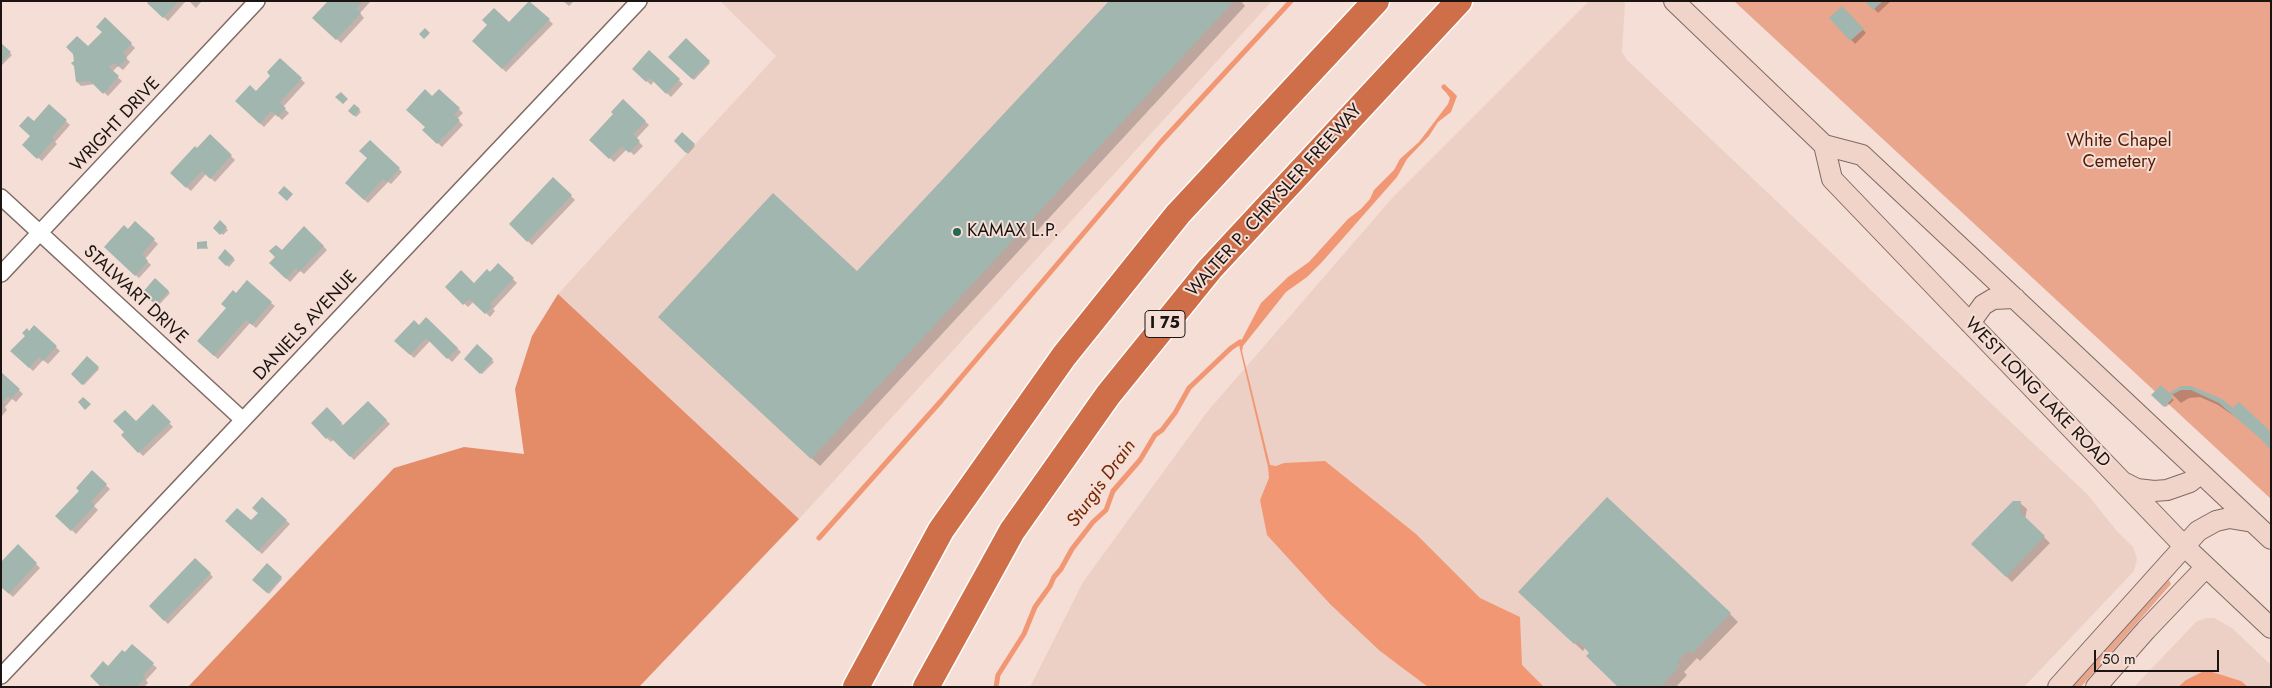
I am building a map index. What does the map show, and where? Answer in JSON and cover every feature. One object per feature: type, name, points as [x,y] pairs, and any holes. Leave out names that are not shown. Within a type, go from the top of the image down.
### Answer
[{"type":"highway","points":[[856,687],[941,530],[1064,356],[1178,214],[1376,1]]},
{"type":"highway","name":"WALTER P. CHRYSLER FREEWAY","points":[[926,687],[1012,531],[1108,395],[1210,269],[1459,1]]},
{"type":"main road","points":[[1674,1],[1824,144],[1862,155],[2271,539]]},
{"type":"main road","name":"WEST LONG LAKE ROAD","points":[[1824,144],[1832,178],[2184,546],[2271,628]]},
{"type":"main road","points":[[1970,323],[1983,305],[1993,299],[2015,298]]},
{"type":"main road","points":[[2121,481],[2137,489],[2167,490],[2185,484],[2201,473]]},
{"type":"main road","points":[[2058,687],[2198,531],[2216,521],[2229,518],[2253,522]]},
{"type":"main road","points":[[2096,687],[2146,630],[2206,567]]},
{"type":"street","name":"WRIGHT DRIVE","points":[[1,274],[257,1]]},
{"type":"street","name":"DANIELS AVENUE","points":[[1,676],[639,1]]},
{"type":"street","name":"STALWART DRIVE","points":[[1,197],[243,420]]},
{"type":"shaded area","points":[[720,1],[1272,1],[799,519],[558,294],[776,56]]},
{"type":"shaded area","points":[[1589,1],[1623,1],[1625,3],[1622,52],[1627,60],[2087,494],[2116,530],[2133,547],[2137,559],[2134,571],[2024,687],[1030,687],[1083,582],[1207,412],[1394,196]]},
{"type":"shaded area","points":[[1451,90],[1457,96],[1451,112],[1438,122],[1429,136],[1407,159],[1397,177],[1322,262],[1307,277],[1286,292],[1243,346],[1242,351],[1270,465],[1325,461],[1416,534],[1480,598],[1520,617],[1522,665],[1544,687],[1428,687],[1380,651],[1330,604],[1267,535],[1260,500],[1269,478],[1268,467],[1239,345],[1261,303],[1288,277],[1309,262],[1348,219],[1370,199],[1374,190],[1394,170],[1400,159],[1419,142],[1448,104],[1450,98],[1447,94]]},
{"type":"shaded area","points":[[558,294],[799,519],[639,687],[188,687],[394,468],[464,447],[524,454],[515,389],[532,336]]},
{"type":"shaded area","points":[[2206,618],[2214,618],[2232,628],[2271,665],[2271,687],[2134,687],[2196,622]]},
{"type":"shaded area","points":[[2206,670],[2241,681],[2248,687],[2178,687],[2186,680]]},
{"type":"green space","name":"White Chapel Cemetery","points":[[1734,1],[2271,1],[2271,499]]},
{"type":"green space","points":[[2169,580],[2171,584],[2081,687],[2071,687]]},
{"type":"building","points":[[149,1],[179,1],[163,18],[147,3]]},
{"type":"building","points":[[328,1],[363,1],[356,9],[361,13],[336,40],[312,18]]},
{"type":"building","points":[[529,1],[550,19],[502,69],[472,41],[487,25],[482,20],[494,8],[509,22]]},
{"type":"building","name":"KAMAX L.P.","points":[[1109,1],[1234,1],[811,459],[658,317],[773,193],[857,271]]},
{"type":"building","points":[[1865,1],[1883,1],[1873,10]]},
{"type":"building","points":[[1842,6],[1864,29],[1850,41],[1829,18]]},
{"type":"building","points":[[105,17],[132,43],[123,53],[127,58],[118,67],[114,63],[109,67],[119,76],[103,94],[90,81],[76,82],[74,66],[71,63],[74,61],[73,54],[66,47],[77,36],[88,46],[102,32],[96,27]]},
{"type":"building","points":[[425,28],[430,33],[424,39],[419,34]]},
{"type":"building","points":[[686,38],[710,61],[692,79],[668,57]]},
{"type":"building","points":[[1,43],[11,52],[1,63]]},
{"type":"building","points":[[649,50],[680,79],[666,94],[650,78],[646,82],[632,69]]},
{"type":"building","points":[[280,58],[302,78],[279,103],[286,108],[278,117],[271,111],[260,124],[235,101],[250,85],[256,91],[270,76],[267,72]]},
{"type":"building","points":[[425,89],[432,96],[439,89],[460,108],[454,115],[460,120],[437,144],[422,130],[425,127],[406,110]]},
{"type":"building","points":[[341,92],[348,99],[343,104],[335,97]]},
{"type":"building","points":[[623,99],[646,121],[633,134],[640,141],[629,153],[622,146],[609,159],[589,140],[613,114],[611,112]]},
{"type":"building","points":[[49,104],[67,120],[52,137],[54,139],[37,159],[22,145],[30,136],[19,126],[28,116],[34,121]]},
{"type":"building","points":[[354,104],[360,109],[354,116],[348,111]]},
{"type":"building","points":[[682,132],[695,144],[686,153],[674,141]]},
{"type":"building","points":[[210,134],[232,155],[210,179],[202,171],[186,188],[170,173],[195,146],[197,148]]},
{"type":"building","points":[[370,140],[400,168],[387,182],[383,179],[364,200],[345,183],[367,158],[359,151]]},
{"type":"building","points":[[553,177],[572,195],[527,242],[509,224]]},
{"type":"building","points":[[284,186],[293,194],[287,201],[278,193]]},
{"type":"building","points":[[220,220],[227,227],[220,235],[213,228]]},
{"type":"building","points":[[135,221],[155,239],[142,254],[148,261],[135,276],[104,247],[124,225],[128,229]]},
{"type":"building","points":[[304,226],[324,246],[299,272],[296,268],[286,279],[269,263],[275,257],[269,251],[276,245],[282,250]]},
{"type":"building","points":[[207,241],[207,248],[197,249],[197,242]]},
{"type":"building","points":[[225,249],[234,258],[226,266],[218,258]]},
{"type":"building","points":[[498,263],[514,278],[490,304],[492,307],[485,314],[469,299],[463,305],[445,287],[461,270],[474,283],[487,269],[490,272]]},
{"type":"building","points":[[155,278],[169,291],[156,305],[142,293]]},
{"type":"building","points":[[247,280],[272,302],[252,325],[246,320],[214,356],[197,341],[226,308],[221,304],[233,290],[236,293]]},
{"type":"building","points":[[426,317],[458,348],[447,359],[426,338],[410,355],[394,341],[414,320],[419,325]]},
{"type":"building","points":[[34,325],[57,346],[43,361],[39,357],[29,368],[10,351],[25,336],[22,333],[27,328],[29,331]]},
{"type":"building","points":[[477,344],[493,359],[480,374],[464,359]]},
{"type":"building","points":[[87,356],[99,367],[82,385],[71,374]]},
{"type":"building","points":[[1,372],[20,389],[11,399],[8,396],[2,403],[5,405],[1,409]]},
{"type":"building","points":[[2161,385],[2169,393],[2181,386],[2191,386],[2222,399],[2233,408],[2239,402],[2271,432],[2271,451],[2263,441],[2219,403],[2191,390],[2181,390],[2171,395],[2173,398],[2164,407],[2151,395]]},
{"type":"building","points":[[83,397],[91,404],[85,410],[78,402]]},
{"type":"building","points":[[368,401],[387,420],[350,457],[329,436],[326,439],[311,423],[327,407],[342,423],[339,425],[341,427]]},
{"type":"building","points":[[153,404],[171,422],[138,453],[121,435],[124,432],[113,421],[125,410],[136,421]]},
{"type":"building","points":[[92,470],[107,484],[91,502],[95,505],[71,531],[55,516],[79,491],[76,488]]},
{"type":"building","points":[[262,497],[287,520],[258,551],[225,521],[237,508],[251,520],[258,513],[252,508]]},
{"type":"building","points":[[1607,497],[1731,613],[1692,654],[1688,651],[1677,663],[1680,666],[1661,687],[1618,687],[1586,656],[1589,653],[1584,647],[1577,641],[1574,644],[1518,592]]},
{"type":"building","points":[[2013,501],[2021,501],[2020,512],[2045,536],[2006,577],[1971,544]]},
{"type":"building","points":[[18,544],[37,563],[9,594],[1,587],[1,562]]},
{"type":"building","points":[[195,558],[211,573],[164,621],[149,606]]},
{"type":"building","points":[[267,563],[282,577],[267,593],[252,580]]},
{"type":"building","points":[[132,644],[154,663],[143,676],[145,678],[137,687],[111,687],[107,684],[101,687],[90,676],[103,661],[108,666],[122,650],[125,652]]},
{"type":"waterway","points":[[819,538],[941,401],[1161,142],[1291,1]]},
{"type":"waterway","name":"Sturgis Drain","points":[[1444,87],[1449,92]]},
{"type":"waterway","name":"Sturgis Drain","points":[[996,687],[998,675],[1024,634],[1035,607],[1072,549],[1093,522],[1106,510],[1113,491],[1140,460],[1155,435],[1162,430],[1175,413],[1189,388],[1231,348],[1240,342]]},
{"type":"place","name":"KAMAX L.P.","points":[[957,232]]}]
